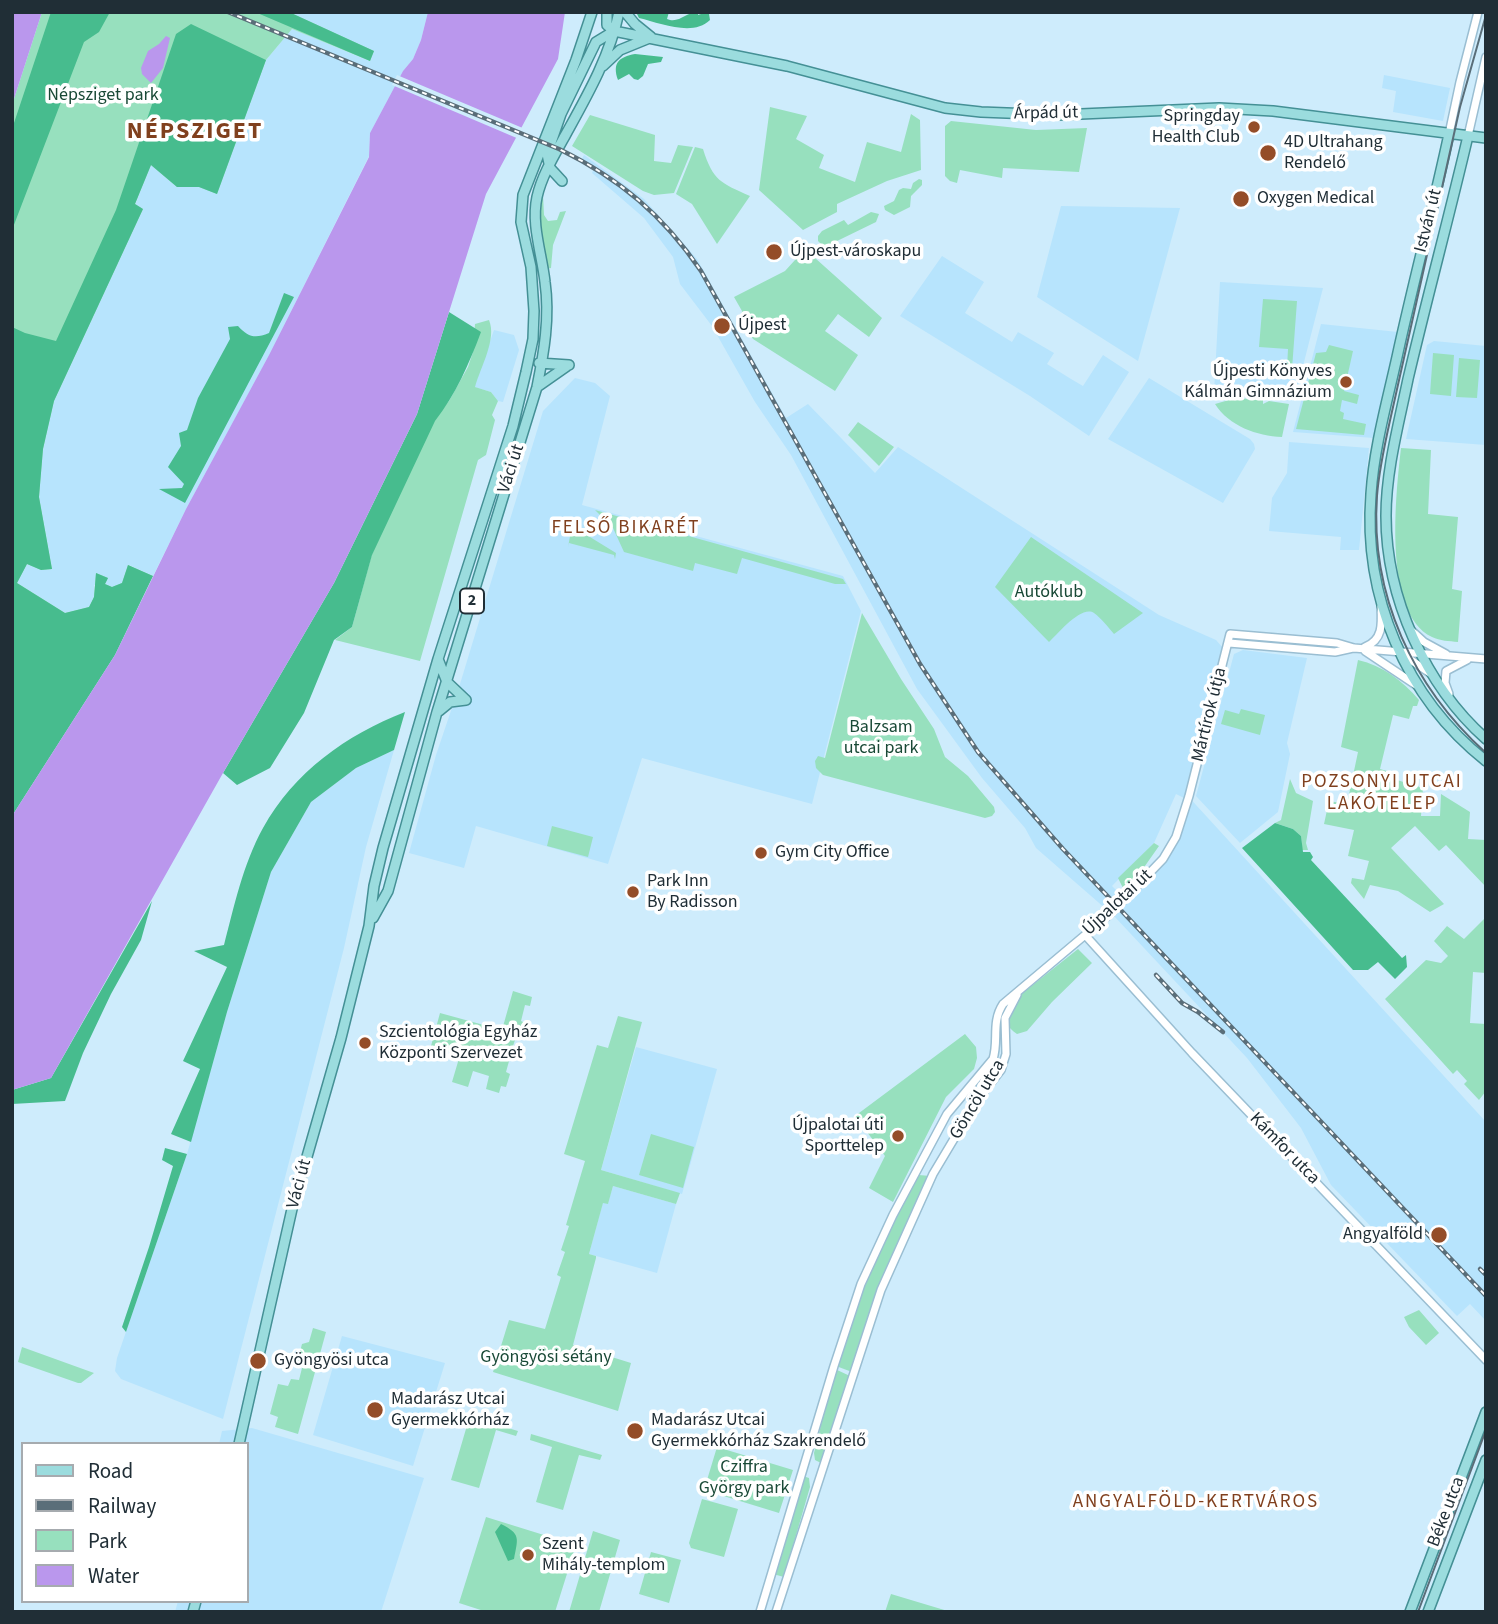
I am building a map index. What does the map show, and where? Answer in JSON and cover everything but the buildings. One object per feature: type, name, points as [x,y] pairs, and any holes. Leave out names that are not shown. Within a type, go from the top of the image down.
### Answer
[{"type":"main road","name":"Váci út","points":[[239,1442],[292,1209],[341,1038],[369,926],[374,886],[383,848],[438,659],[513,426],[533,339],[534,287],[521,222],[522,206],[528,180],[592,12]]},
{"type":"main road","points":[[540,187],[550,182],[562,181],[549,165],[547,154],[561,114],[596,42],[614,31],[607,24],[607,12]]},
{"type":"main road","name":"Váci út","points":[[369,926],[388,891],[438,712],[537,387],[547,308],[535,212],[540,187],[598,73],[619,12]]},
{"type":"main road","points":[[598,73],[620,50],[652,38],[625,12]]},
{"type":"main road","name":"Árpád út","points":[[614,31],[800,69],[945,108],[981,113],[1058,115],[1219,107],[1273,111],[1486,138]]},
{"type":"main road","points":[[577,80],[585,35]]},
{"type":"main road","points":[[546,136],[561,114]]},
{"type":"main road","name":"István út","points":[[1449,134],[1380,430],[1371,492],[1369,538],[1373,572],[1381,604],[1399,652],[1416,685],[1446,724],[1486,761]]},
{"type":"main road","name":"István út","points":[[1468,136],[1398,424],[1386,515],[1396,589],[1422,654],[1450,698],[1486,739]]},
{"type":"main road","points":[[526,372],[542,362],[569,365],[537,387]]},
{"type":"main road","points":[[438,659],[447,682],[466,700],[450,702],[438,712]]},
{"type":"main road","points":[[426,703],[434,692],[438,700],[438,712]]},
{"type":"main road","name":"Béke utca","points":[[1410,1612],[1486,1412]]},
{"type":"main road","name":"Béke utca","points":[[1428,1612],[1486,1460]]},
{"type":"street","name":"István út","points":[[1449,134],[1478,12]]},
{"type":"street","name":"István út","points":[[1468,136],[1486,57]]},
{"type":"street","points":[[1230,638],[1289,649],[1335,652],[1358,648],[1373,644],[1378,638],[1381,604]]},
{"type":"street","points":[[1412,631],[1424,642],[1453,657]]},
{"type":"street","points":[[1230,638],[1336,643],[1358,648],[1486,659]]},
{"type":"street","name":"Mártírok útja","points":[[1189,796],[1230,638]]},
{"type":"street","points":[[1289,640],[1289,649]]},
{"type":"street","points":[[1358,648],[1416,685]]},
{"type":"street","points":[[1399,652],[1434,676]]},
{"type":"street","points":[[1450,698],[1445,683],[1446,671],[1472,659]]},
{"type":"street","name":"Újpalotai út","points":[[1020,992],[1116,908],[1163,859],[1175,837],[1189,796]]},
{"type":"street","name":"Kámfor utca","points":[[1085,935],[1192,1053],[1486,1360]]},
{"type":"street","name":"Göncöl utca","points":[[760,1612],[861,1284],[947,1114],[993,1059],[998,1013],[1006,1001],[1020,992]]},
{"type":"street","name":"Göncöl utca","points":[[776,1612],[881,1290],[933,1174],[976,1102],[1001,1070],[1006,1054],[1005,1018],[1020,992]]},
{"type":"street","points":[[924,1157],[924,1164],[933,1174]]},
{"type":"street","points":[[914,1176],[920,1173],[933,1174]]},
{"type":"shaded area","points":[[289,12],[428,12],[413,59],[403,71],[370,133],[369,156],[153,576],[129,565],[122,584],[112,587],[105,584],[94,585],[94,597],[89,607],[65,613],[17,583],[27,564],[41,570],[52,569],[39,497],[43,449],[54,401],[143,209],[135,205],[151,164],[177,187],[199,187],[217,193],[266,60],[292,29],[370,61],[373,52]]},
{"type":"shaded area","points":[[1384,75],[1450,88],[1443,121],[1393,112],[1396,91],[1382,88]]},
{"type":"shaded area","points":[[584,155],[644,199],[697,259],[786,418],[808,404],[875,473],[898,447],[1159,615],[1216,640],[1223,648],[1186,794],[1486,1122],[1486,1321],[1470,1304],[1457,1316],[1331,1185],[1301,1128],[1247,1058],[1114,916],[1036,848],[1025,828],[982,778],[917,689],[791,455],[755,402],[712,326],[680,284],[673,257],[644,218],[592,173],[594,169],[580,163]],"holes":[[[1176,794],[1184,798],[1171,838],[1162,854],[1122,896],[1112,886],[1154,843]]]},
{"type":"shaded area","points":[[1061,206],[1180,208],[1138,361],[1037,297]]},
{"type":"shaded area","points":[[942,256],[984,282],[965,313],[1012,342],[1018,332],[1054,353],[1047,364],[1071,379],[1083,386],[1103,355],[1129,372],[1089,436],[1030,396],[900,316]]},
{"type":"shaded area","points":[[1220,282],[1323,288],[1294,401],[1214,392]]},
{"type":"shaded area","name":"Újpesti Könyves Kálmán Gimnázium","points":[[1321,324],[1398,332],[1374,438],[1293,432]]},
{"type":"shaded area","points":[[494,330],[514,335],[519,350],[503,402],[498,401],[491,392],[474,387]]},
{"type":"shaded area","points":[[1434,341],[1486,346],[1486,445],[1406,439],[1427,345]]},
{"type":"shaded area","points":[[575,378],[595,383],[610,396],[582,505],[843,576],[861,611],[812,804],[642,758],[608,864],[476,826],[464,868],[409,853],[436,755],[543,411]]},
{"type":"shaded area","points":[[1149,378],[1250,439],[1254,444],[1255,449],[1223,503],[1108,439]]},
{"type":"shaded area","points":[[1289,442],[1369,448],[1359,550],[1340,550],[1341,537],[1269,531],[1272,498],[1287,473]]},
{"type":"shaded area","points":[[1243,650],[1307,658],[1287,743],[1290,754],[1278,812],[1240,843],[1196,796],[1234,654]]},
{"type":"shaded area","points":[[394,750],[366,847],[344,948],[223,1419],[121,1379],[115,1371],[117,1358],[187,1154],[227,1012],[271,872],[311,802],[356,768]]},
{"type":"shaded area","points":[[636,1047],[717,1069],[682,1194],[601,1170]]},
{"type":"shaded area","points":[[613,1186],[676,1204],[657,1273],[589,1254],[603,1202],[608,1203]]},
{"type":"shaded area","name":"Madarász Utcai Gyermekkórház","points":[[342,1336],[445,1363],[413,1466],[313,1435]]},
{"type":"shaded area","points":[[252,1428],[424,1478],[381,1612],[175,1612],[177,1603],[248,1603],[248,1442],[219,1442],[222,1431]]},
{"type":"green space","name":"Népsziget park","points":[[42,12],[289,12],[374,51],[370,61],[292,29],[266,60],[217,194],[199,187],[177,187],[151,165],[135,204],[143,209],[54,401],[43,449],[39,497],[52,569],[41,570],[27,564],[17,583],[65,613],[89,607],[94,597],[96,573],[108,578],[105,584],[112,587],[122,583],[128,565],[153,576],[12,816],[12,105]]},
{"type":"green space","points":[[51,12],[110,12],[99,32],[84,42],[12,230],[12,129]]},
{"type":"green space","points":[[255,12],[289,12],[374,51],[370,61]]},
{"type":"green space","points":[[636,12],[669,12],[667,19],[671,20],[698,12],[698,15],[709,14],[710,20],[695,28],[676,27],[639,18]]},
{"type":"green space","points":[[191,24],[266,60],[217,194],[199,187],[177,187],[151,165],[135,204],[143,209],[54,401],[43,449],[39,497],[52,569],[41,570],[27,564],[17,583],[65,613],[89,607],[94,597],[96,573],[108,578],[105,584],[112,587],[122,583],[128,565],[153,576],[115,655],[12,816],[12,327],[56,341],[116,210],[176,34]]},
{"type":"green space","points":[[635,54],[663,57],[661,62],[648,64],[643,76],[638,80],[629,74],[618,80],[618,62]]},
{"type":"green space","points":[[770,107],[807,116],[796,139],[824,155],[819,168],[855,182],[867,142],[901,152],[911,114],[920,120],[921,170],[887,181],[837,204],[837,212],[803,230],[759,190]]},
{"type":"green space","points":[[590,115],[655,135],[654,161],[671,163],[678,145],[693,147],[674,193],[654,195],[643,191],[572,146]]},
{"type":"green space","points":[[951,121],[1036,130],[1087,128],[1079,172],[1003,168],[1002,178],[960,170],[957,183],[950,181],[945,176],[945,126]]},
{"type":"green space","points":[[695,147],[703,149],[710,168],[719,180],[750,196],[717,244],[692,204],[676,194]]},
{"type":"green space","points":[[922,180],[922,185],[911,196],[910,207],[894,215],[885,210],[884,206],[894,201],[899,190],[911,189],[913,183]]},
{"type":"green space","points":[[543,195],[544,215],[548,221],[557,220],[560,212],[566,211],[553,245],[551,268],[546,269],[540,242],[539,197]]},
{"type":"green space","points":[[871,212],[879,214],[876,222],[835,242],[827,250],[818,241],[822,231],[844,220],[848,225]]},
{"type":"green space","points":[[805,249],[882,318],[869,337],[838,314],[825,331],[858,355],[835,391],[753,339],[741,319],[742,311],[734,297],[785,271]]},
{"type":"green space","points":[[284,293],[294,297],[185,503],[159,489],[182,488],[184,484],[168,467],[181,446],[179,433],[187,430],[198,398],[230,339],[228,327],[238,326],[252,336],[269,333]]},
{"type":"green space","points":[[1263,299],[1297,301],[1292,369],[1287,368],[1288,349],[1259,347]]},
{"type":"green space","points":[[449,312],[481,332],[472,356],[435,421],[372,555],[352,627],[334,640],[304,713],[270,768],[237,785],[223,773],[334,583],[417,414]]},
{"type":"green space","points":[[489,320],[490,344],[475,387],[491,392],[498,401],[492,415],[495,420],[486,455],[478,460],[420,661],[335,640],[352,627],[372,554],[428,425],[449,401],[468,367],[473,352],[475,324]]},
{"type":"green space","points":[[1329,345],[1353,351],[1344,391],[1359,395],[1357,404],[1342,400],[1340,411],[1344,413],[1343,419],[1366,424],[1364,435],[1296,429],[1316,353],[1326,352]]},
{"type":"green space","points":[[1433,353],[1454,355],[1451,396],[1430,394]]},
{"type":"green space","points":[[1459,358],[1480,360],[1477,398],[1456,397]]},
{"type":"green space","points":[[1236,398],[1263,400],[1263,404],[1269,401],[1289,404],[1282,437],[1263,435],[1244,428],[1228,418],[1215,404]]},
{"type":"green space","points":[[858,422],[894,447],[879,466],[848,435]]},
{"type":"green space","points":[[1401,448],[1431,450],[1428,514],[1458,517],[1452,589],[1462,591],[1458,642],[1432,637],[1416,624],[1405,604],[1399,578],[1395,521]]},
{"type":"green space","points":[[595,510],[843,579],[846,584],[835,584],[742,558],[737,574],[695,563],[693,571],[624,552],[613,528]]},
{"type":"green space","points":[[572,526],[616,553],[615,559],[614,555],[569,543],[568,547]]},
{"type":"green space","name":"Autóklub","points":[[1031,537],[1143,613],[1114,634],[1094,613],[1083,613],[1049,642],[995,587]]},
{"type":"green space","name":"Balzsam utcai park","points":[[862,613],[934,729],[945,757],[968,776],[994,807],[992,816],[985,818],[823,775],[816,768],[815,761],[818,756],[825,758]]},
{"type":"green space","points":[[1358,660],[1392,675],[1419,700],[1417,706],[1413,706],[1409,719],[1393,715],[1380,769],[1397,774],[1397,780],[1423,788],[1421,816],[1440,816],[1441,794],[1470,812],[1468,839],[1486,840],[1486,887],[1446,845],[1439,851],[1415,826],[1391,848],[1444,904],[1430,912],[1398,891],[1370,885],[1364,899],[1351,883],[1352,878],[1364,880],[1369,861],[1348,856],[1354,830],[1324,824],[1329,801],[1347,804],[1358,752],[1341,747]]},
{"type":"green space","points":[[1241,709],[1265,715],[1260,735],[1221,724],[1225,710],[1239,714]]},
{"type":"green space","points":[[405,712],[394,750],[356,768],[311,802],[271,872],[227,1012],[191,1142],[171,1134],[200,1069],[183,1061],[227,967],[194,951],[224,945],[250,856],[263,828],[290,789],[342,744]]},
{"type":"green space","points":[[1290,779],[1296,793],[1313,801],[1306,843],[1308,850],[1302,850],[1301,836],[1293,829],[1275,823],[1281,820]]},
{"type":"green space","points":[[1275,823],[1293,829],[1301,836],[1303,852],[1310,852],[1313,857],[1311,860],[1402,958],[1406,955],[1407,967],[1395,979],[1378,962],[1368,970],[1353,970],[1242,848]]},
{"type":"green space","points":[[552,826],[593,837],[588,857],[547,846]]},
{"type":"green space","points":[[1154,843],[1159,846],[1124,890],[1118,878]]},
{"type":"green space","points":[[152,901],[141,940],[83,1053],[65,1101],[12,1104],[12,1090],[51,1078]]},
{"type":"green space","points":[[1486,917],[1486,973],[1473,972],[1470,1023],[1486,1024],[1486,1091],[1479,1100],[1464,1084],[1467,1081],[1457,1070],[1453,1074],[1385,999],[1426,960],[1441,963],[1448,956],[1434,941],[1447,926],[1464,939]]},
{"type":"green space","points":[[1078,949],[1092,963],[1027,1031],[1017,1034],[1014,1032],[1007,1022],[1005,1007]]},
{"type":"green space","points":[[513,991],[532,997],[530,1006],[525,1005],[521,1021],[525,1023],[522,1032],[518,1031],[513,1046],[518,1047],[515,1055],[511,1054],[506,1072],[510,1074],[506,1087],[501,1086],[499,1093],[486,1089],[489,1076],[473,1071],[468,1087],[452,1082],[460,1055],[431,1046],[440,1013],[502,1030]]},
{"type":"green space","name":"Gyöngyösi sétány","points":[[618,1016],[642,1022],[601,1170],[680,1193],[676,1204],[613,1186],[608,1204],[603,1203],[589,1254],[596,1258],[573,1345],[631,1363],[618,1411],[493,1372],[509,1320],[545,1329],[561,1277],[557,1275],[565,1252],[561,1250],[569,1226],[566,1225],[585,1161],[564,1154],[597,1045],[608,1048]]},
{"type":"green space","name":"Újpalotai úti Sporttelep","points":[[965,1034],[976,1047],[974,1069],[946,1097],[893,1202],[869,1188],[885,1156],[855,1116]]},
{"type":"green space","points":[[651,1134],[694,1147],[683,1188],[639,1175]]},
{"type":"green space","points":[[165,1148],[187,1154],[126,1332],[122,1327],[173,1166],[162,1160]]},
{"type":"green space","points":[[919,1175],[930,1176],[852,1372],[836,1366],[864,1281]]},
{"type":"green space","points":[[1419,1310],[1439,1333],[1426,1345],[1409,1327],[1404,1317]]},
{"type":"green space","points":[[313,1328],[326,1332],[298,1434],[275,1427],[278,1417],[270,1414],[278,1384],[288,1386],[291,1379],[299,1380],[302,1368],[297,1363],[302,1344],[309,1342]]},
{"type":"green space","points":[[22,1347],[94,1373],[78,1383],[18,1362]]},
{"type":"green space","points":[[835,1369],[850,1376],[821,1463],[815,1460],[814,1453]]},
{"type":"green space","points":[[454,1412],[518,1431],[516,1436],[496,1430],[479,1488],[451,1480],[468,1422],[452,1417]]},
{"type":"green space","points":[[531,1434],[602,1455],[600,1460],[579,1455],[563,1510],[536,1502],[552,1447],[530,1440]]},
{"type":"green space","name":"Cziffra György park","points":[[717,1447],[793,1470],[779,1513],[704,1490]]},
{"type":"green space","points":[[803,1476],[809,1478],[810,1487],[784,1577],[773,1574]]},
{"type":"green space","points":[[702,1499],[738,1509],[724,1557],[691,1548],[689,1543]]},
{"type":"green space","points":[[486,1517],[576,1545],[555,1612],[487,1612],[459,1603]]},
{"type":"green space","points":[[501,1524],[516,1537],[514,1559],[508,1561],[495,1532]]},
{"type":"green space","points":[[593,1531],[620,1540],[599,1612],[569,1612]]},
{"type":"green space","points":[[651,1552],[681,1560],[669,1603],[639,1594]]},
{"type":"green space","points":[[891,1594],[951,1612],[885,1612]]},
{"type":"water","points":[[12,12],[42,12],[12,105]]},
{"type":"water","points":[[428,12],[565,12],[558,59],[486,194],[417,414],[334,583],[51,1078],[12,1090],[12,816],[115,655],[186,509],[269,355],[369,157],[370,133],[403,71],[413,59]]},
{"type":"water","points":[[166,36],[170,38],[163,68],[151,83],[142,74],[141,68],[148,51]]},
{"type":"pier","points":[[397,75],[525,129],[519,139],[392,85]]},
{"type":"tram line","points":[[1486,15],[1460,107],[1387,436],[1377,496],[1381,569],[1389,603],[1402,637],[1437,699],[1486,753]]},
{"type":"tram line","points":[[1418,1612],[1486,1430]]},
{"type":"railway","points":[[228,12],[559,149],[621,186],[655,216],[701,271],[920,664],[978,752],[1063,849],[1486,1296]]},
{"type":"railway","points":[[1156,975],[1182,1003],[1223,1032]]},
{"type":"railway","points":[[1480,1269],[1486,1275]]},
{"type":"place","name":"Springday Health Club","points":[[1254,127]]},
{"type":"place","name":"4D Ultrahang Rendelő","points":[[1268,153]]},
{"type":"place","name":"Oxygen Medical","points":[[1241,199]]},
{"type":"place","name":"Újpest-városkapu","points":[[774,252]]},
{"type":"place","name":"Újpest","points":[[722,326]]},
{"type":"place","name":"Újpesti Könyves Kálmán Gimnázium","points":[[1346,382]]},
{"type":"place","name":"Gym City Office","points":[[761,853]]},
{"type":"place","name":"Park Inn By Radisson","points":[[633,892]]},
{"type":"place","name":"Szcientológia Egyház Központi Szervezet","points":[[365,1043]]},
{"type":"place","name":"Újpalotai úti Sporttelep","points":[[898,1136]]},
{"type":"place","name":"Angyalföld","points":[[1439,1235]]},
{"type":"place","name":"Gyöngyösi utca","points":[[258,1361]]},
{"type":"place","name":"Madarász Utcai Gyermekkórház","points":[[375,1410]]},
{"type":"place","name":"Madarász Utcai Gyermekkórház Szakrendelő","points":[[635,1431]]},
{"type":"place","name":"Szent Mihály-templom","points":[[528,1555]]},
{"type":"district","name":"NÉPSZIGET","points":[[195,133]]},
{"type":"district","name":"FELSŐ BIKARÉT","points":[[626,529]]},
{"type":"district","name":"POZSONYI UTCAI LAKÓTELEP","points":[[1382,794]]},
{"type":"district","name":"ANGYALFÖLD-KERTVÁROS","points":[[1196,1503]]}]
